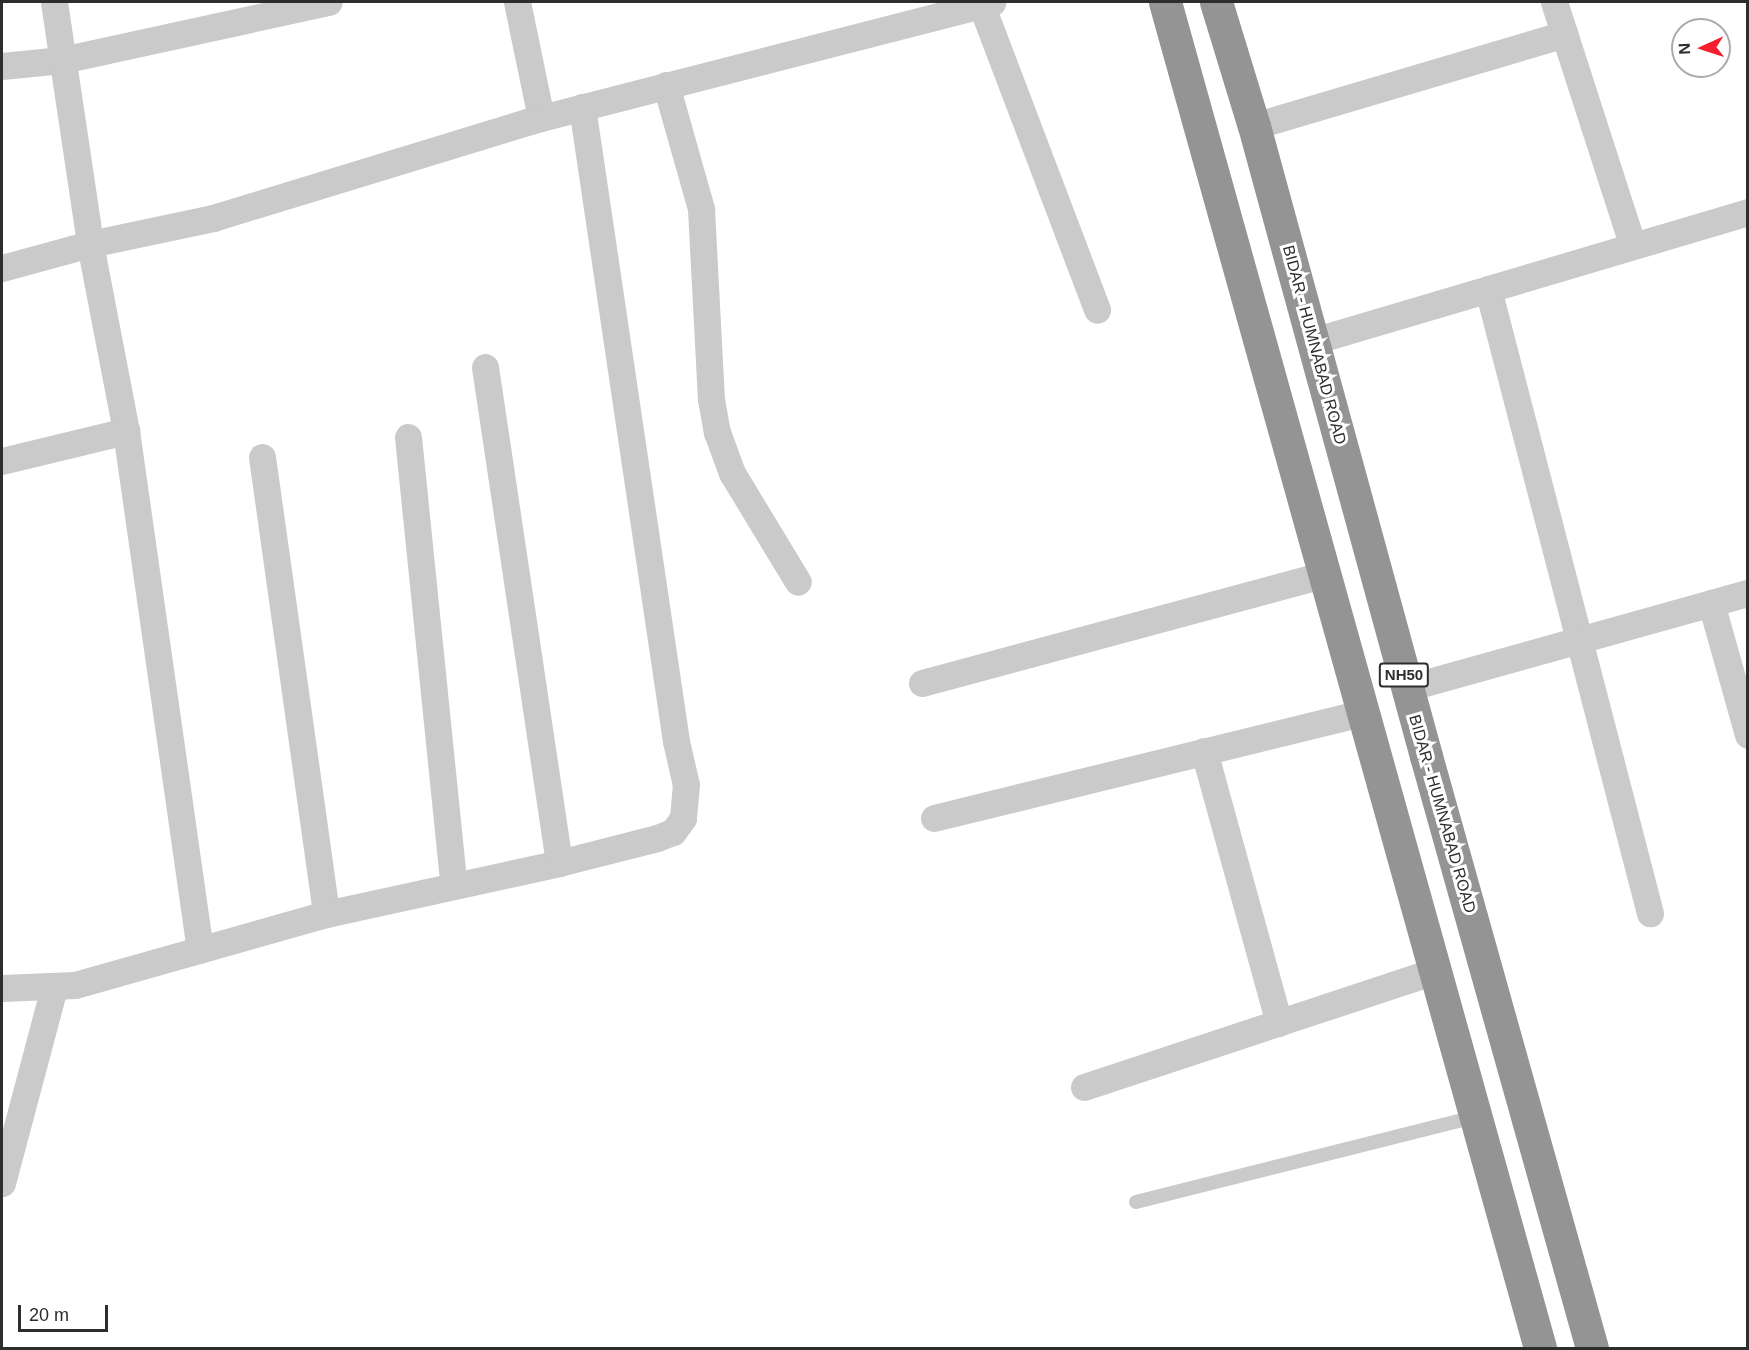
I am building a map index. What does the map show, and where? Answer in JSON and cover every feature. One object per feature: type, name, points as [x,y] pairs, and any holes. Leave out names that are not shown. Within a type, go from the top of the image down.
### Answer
[{"type":"highway","name":"NH50","points":[[1165,2],[1540,1348]]},
{"type":"highway","name":"BIDAR - HUMNABAD ROAD","points":[[1216,2],[1254,126],[1407,688],[1592,1348]]},
{"type":"street","points":[[54,2],[90,244],[126,431],[200,950]]},
{"type":"street","points":[[2,66],[62,60],[329,2]]},
{"type":"street","points":[[517,2],[541,118]]},
{"type":"street","points":[[1554,2],[1633,246]]},
{"type":"street","points":[[2,268],[90,244],[213,218],[541,118],[986,3],[1097,310]]},
{"type":"street","points":[[1254,126],[1565,34]]},
{"type":"street","points":[[666,86],[701,209],[711,387],[717,432],[732,473],[798,582]]},
{"type":"street","points":[[2,988],[54,988],[75,985],[326,914],[559,863],[673,832],[683,818],[686,785],[675,729],[582,107]]},
{"type":"street","points":[[1312,340],[1748,212]]},
{"type":"street","points":[[1488,289],[1650,913]]},
{"type":"street","points":[[485,367],[559,863]]},
{"type":"street","points":[[2,460],[126,431]]},
{"type":"street","points":[[408,437],[454,886]]},
{"type":"street","points":[[262,457],[326,914]]},
{"type":"street","points":[[922,683],[1323,575]]},
{"type":"street","points":[[1407,688],[1748,593]]},
{"type":"street","points":[[1711,603],[1748,735]]},
{"type":"street","points":[[934,818],[1362,713]]},
{"type":"street","points":[[1204,752],[1279,1023]]},
{"type":"street","points":[[1084,1087],[1434,971]]},
{"type":"street","points":[[2,1183],[54,988]]},
{"type":"lane","points":[[1136,1202],[1475,1117]]}]
